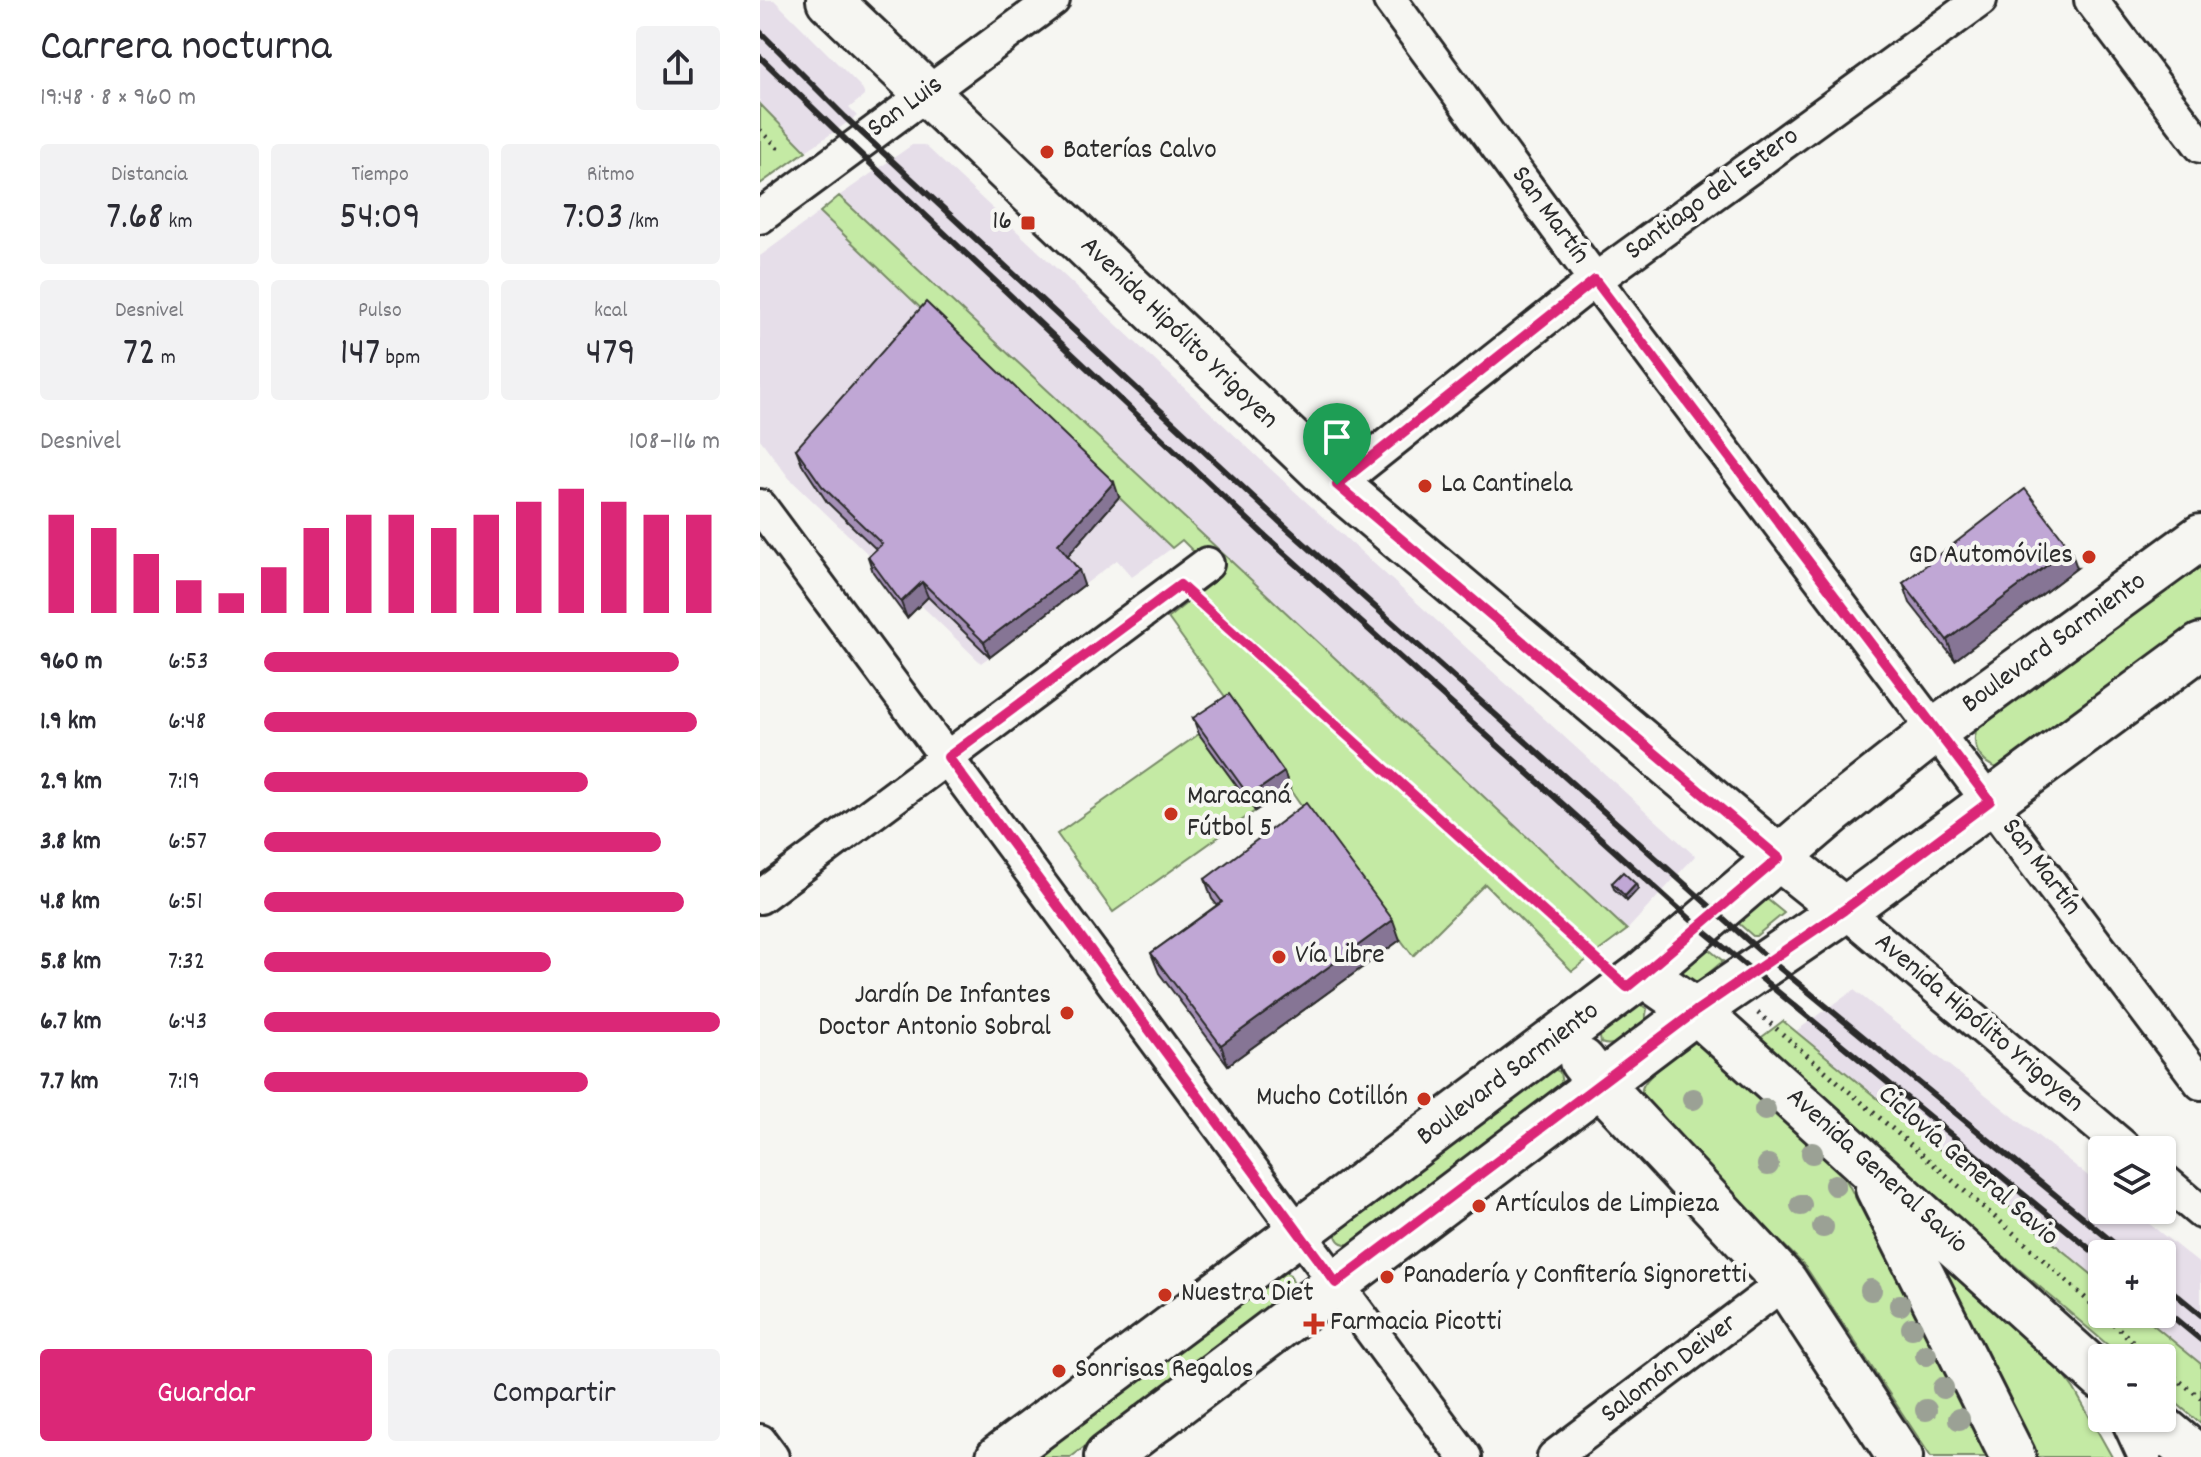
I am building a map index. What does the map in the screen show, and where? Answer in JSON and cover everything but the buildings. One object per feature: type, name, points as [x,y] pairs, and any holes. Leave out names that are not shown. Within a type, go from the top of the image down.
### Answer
[{"type":"main road","name":"Avenida Hipólito Yrigoyen","points":[[829,0],[1337,485],[1844,910]]},
{"type":"main road","name":"Boulevard Sarmiento","points":[[999,1457],[1562,1036],[1635,980],[1831,813],[1936,730],[2201,537]]},
{"type":"main road","points":[[1107,1457],[1696,1011],[1844,910],[2201,646]]},
{"type":"main road","name":"Avenida General Savio","points":[[1635,980],[1696,1011],[2088,1365]]},
{"type":"main road","points":[[1562,1036],[1601,1085],[1785,1282],[1900,1457]]},
{"type":"main road","points":[[1864,1162],[2013,1457]]},
{"type":"main road","points":[[2167,1432],[2197,1457]]},
{"type":"street","name":"San Luis","points":[[760,217],[1053,0]]},
{"type":"street","name":"San Martín","points":[[1390,0],[1595,280],[2201,1083]]},
{"type":"street","name":"Santiago del Estero","points":[[1337,485],[1595,280],[1980,0]]},
{"type":"street","points":[[2091,0],[2201,146]]},
{"type":"street","points":[[760,506],[1465,1457]]},
{"type":"street","points":[[760,897],[1207,564]]},
{"type":"street","name":"Avenida Hipólito Yrigoyen","points":[[1844,910],[2110,1136]]},
{"type":"street","points":[[2176,1191],[2201,1212]]},
{"type":"street","name":"Salomón Deiver","points":[[1554,1457],[1785,1282]]},
{"type":"street","points":[[2133,1432],[2145,1457]]},
{"type":"street","points":[[760,1441],[772,1457]]},
{"type":"path","points":[[760,130],[782,151]]},
{"type":"path","points":[[1180,585],[1635,980]]},
{"type":"path","name":"Ciclovía General Savio","points":[[1754,1009],[2026,1244],[2136,1344]]},
{"type":"path","points":[[2176,1378],[2201,1398]]},
{"type":"shaded area","points":[[760,0],[774,0],[864,93],[849,108],[857,116],[806,151],[760,103]]},
{"type":"shaded area","points":[[912,145],[924,145],[929,149],[1291,488],[1695,856],[1627,930],[839,196]]},
{"type":"shaded area","points":[[820,212],[1172,548],[1132,577],[1117,560],[981,663],[789,478],[760,439],[760,256]]},
{"type":"shaded area","points":[[1854,990],[2088,1176],[2088,1224],[2150,1224],[2170,1240],[2088,1240],[2088,1271],[1796,1031]]},
{"type":"shaded area","points":[[2176,1245],[2201,1265],[2201,1364],[2157,1328],[2176,1328]]},
{"type":"green space","points":[[760,104],[806,151],[760,184]]},
{"type":"green space","points":[[839,196],[1627,930],[1572,971],[1485,884],[1413,956],[1313,823],[1168,618],[1219,577],[1182,540],[1172,548],[820,212]]},
{"type":"green space","points":[[2201,556],[2201,630],[1999,769],[1981,757],[1975,745],[1979,723]]},
{"type":"green space","points":[[1199,734],[1255,811],[1113,912],[1057,834]]},
{"type":"green space","points":[[1764,899],[1784,913],[1753,936],[1737,922]]},
{"type":"green space","points":[[1706,947],[1723,961],[1690,989],[1671,971]]},
{"type":"green space","points":[[1639,1003],[1647,1009],[1645,1021],[1619,1042],[1601,1043],[1599,1032]]},
{"type":"green space","points":[[1783,1021],[2088,1272],[2088,1328],[2157,1328],[2201,1364],[2201,1424],[2176,1403],[2176,1344],[2107,1344],[1754,1043]]},
{"type":"green space","points":[[1701,1040],[1842,1172],[1991,1457],[1931,1457],[1805,1266],[1651,1113],[1642,1095],[1645,1083],[1665,1064]]},
{"type":"green space","points":[[1552,1068],[1560,1072],[1562,1085],[1351,1245],[1338,1240],[1335,1232]]},
{"type":"green space","points":[[1942,1262],[2052,1359],[2088,1414],[2088,1432],[2098,1432],[2112,1457],[2036,1457]]},
{"type":"green space","points":[[1283,1271],[1290,1275],[1293,1282],[1290,1292],[1071,1457],[1027,1457]]},
{"type":"railway","points":[[760,32],[845,117],[1280,522],[1770,960],[2110,1240]]},
{"type":"railway","points":[[760,57],[1262,533],[1699,927],[2088,1247]]},
{"type":"railway","points":[[2176,1294],[2201,1315]]},
{"type":"railway","points":[[2176,1319],[2201,1340]]},
{"type":"place","name":"Baterías Calvo","points":[[1047,152]]},
{"type":"place","name":"16","points":[[1028,223]]},
{"type":"place","name":"La Cantinela","points":[[1425,486]]},
{"type":"place","name":"GD Automóviles","points":[[2089,557]]},
{"type":"place","name":"Maracaná Fútbol 5","points":[[1171,814]]},
{"type":"place","name":"Vía Libre","points":[[1279,957]]},
{"type":"place","name":"Jardín De Infantes Doctor Antonio Sobral","points":[[1067,1013]]},
{"type":"place","name":"Mucho Cotillón","points":[[1424,1099]]},
{"type":"place","name":"Artículos de Limpieza","points":[[1479,1206]]},
{"type":"place","name":"Panadería y Confitería Signoretti","points":[[1387,1277]]},
{"type":"place","name":"Nuestra Diet","points":[[1165,1295]]},
{"type":"place","name":"Farmacia Picotti","points":[[1314,1324]]},
{"type":"place","name":"Sonrisas Regalos","points":[[1059,1371]]},
{"type":"route","points":[[1595,280],[1990,801],[1844,910],[1696,1011],[1336,1283],[948,757],[1180,585],[1627,987],[1779,858],[1337,485],[1595,280]]}]
